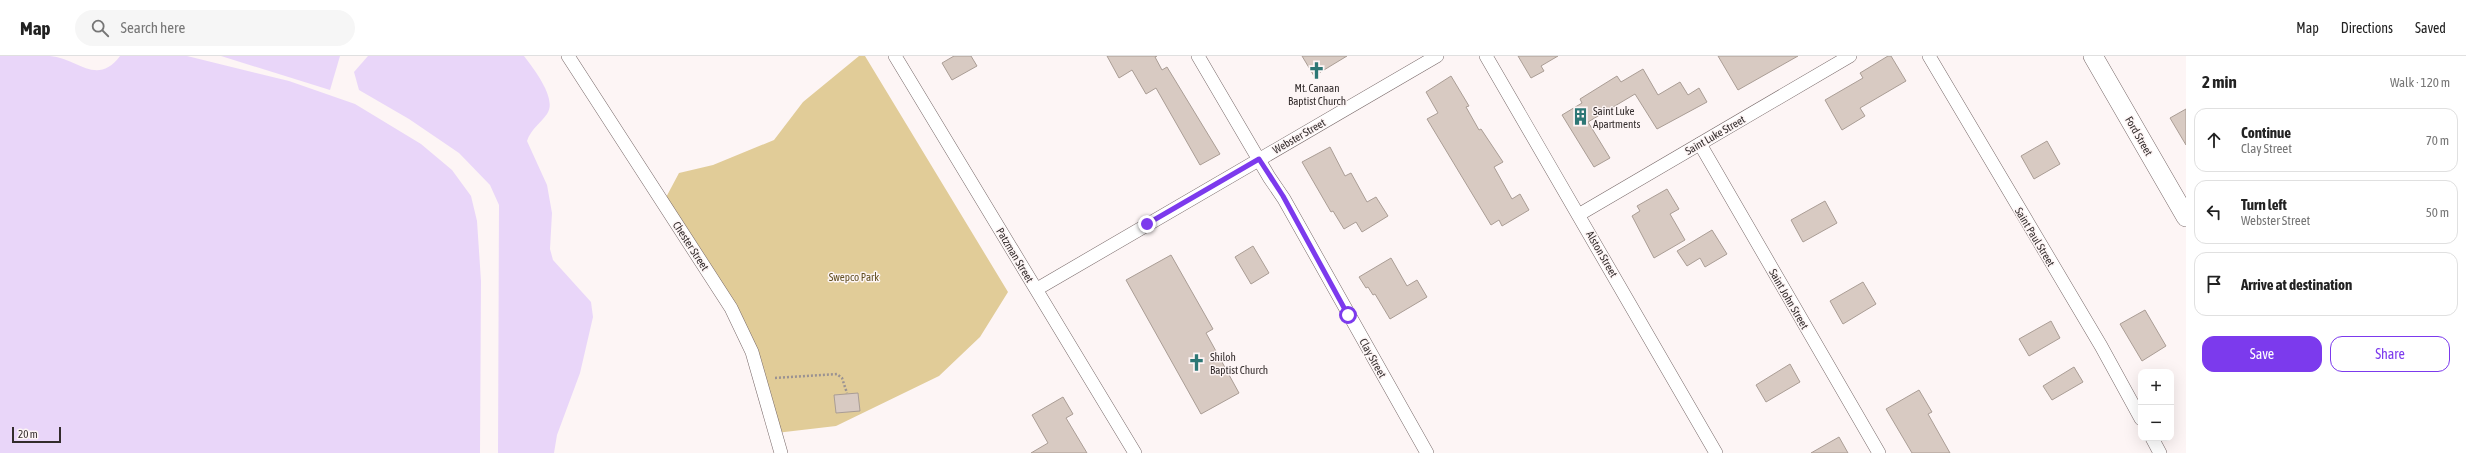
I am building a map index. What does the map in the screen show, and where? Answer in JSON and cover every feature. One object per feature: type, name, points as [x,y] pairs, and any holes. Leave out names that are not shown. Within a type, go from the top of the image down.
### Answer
[{"type":"main road","name":"Ford Street","points":[[2094,56],[2186,217]]},
{"type":"street","name":"Chester Street","points":[[568,56],[731,308],[752,352],[782,453]]},
{"type":"street","name":"Patzman Street","points":[[895,56],[1136,453]]},
{"type":"street","name":"Clay Street","points":[[1198,56],[1259,159],[1283,196],[1427,453]]},
{"type":"street","name":"Webster Street","points":[[1037,289],[1437,56]]},
{"type":"street","name":"Alston Street","points":[[1486,56],[1580,214],[1716,453]]},
{"type":"street","name":"Saint Luke Street","points":[[1580,214],[1850,56]]},
{"type":"street","name":"Saint Paul Street","points":[[1929,56],[2101,346],[2138,414]]},
{"type":"street","name":"Saint John Street","points":[[1700,144],[1879,453]]},
{"type":"street","points":[[2154,441],[2160,453]]},
{"type":"path","points":[[760,378],[837,374],[842,378],[847,393]]},
{"type":"green space","name":"Swepco Park","points":[[859,56],[865,56],[1008,292],[980,337],[939,376],[836,426],[776,433],[752,352],[663,203],[679,173],[713,165],[774,140],[803,102]]},
{"type":"shaded area","points":[[0,56],[50,56],[95,70],[103,69],[111,65],[120,56],[187,56],[289,81],[355,104],[421,144],[452,170],[471,196],[477,221],[481,281],[480,453],[0,453]]},
{"type":"shaded area","points":[[221,56],[340,56],[330,90]]},
{"type":"shaded area","points":[[368,56],[524,56],[547,92],[550,108],[547,114],[533,130],[527,141],[547,185],[552,213],[550,249],[553,260],[591,302],[593,317],[580,373],[557,435],[554,453],[498,453],[499,205],[490,185],[459,153],[409,119],[359,90],[354,72]]},
{"type":"building","points":[[954,56],[971,56],[977,66],[952,80],[942,63]]},
{"type":"building","points":[[1107,56],[1157,56],[1155,57],[1162,70],[1167,67],[1220,154],[1200,165],[1156,88],[1146,94],[1132,70],[1119,78]]},
{"type":"building","name":"Mt. Canaan Baptist Church","points":[[1302,56],[1347,56],[1314,76]]},
{"type":"building","points":[[1518,56],[1558,56],[1541,66],[1544,71],[1531,78]]},
{"type":"building","points":[[1718,56],[1798,56],[1738,90]]},
{"type":"building","points":[[1888,56],[1891,56],[1906,81],[1860,108],[1865,116],[1842,130],[1825,100],[1863,78],[1860,73]]},
{"type":"building","name":"Saint Luke Apartments","points":[[1643,69],[1658,95],[1680,82],[1688,95],[1699,88],[1707,102],[1657,129],[1635,94],[1588,122],[1610,158],[1594,167],[1562,115],[1582,103],[1580,99],[1617,76],[1621,82]]},
{"type":"building","points":[[1451,76],[1469,106],[1466,107],[1479,130],[1481,129],[1503,162],[1494,167],[1512,199],[1520,194],[1529,210],[1502,226],[1499,220],[1491,225],[1427,119],[1438,113],[1426,92]]},
{"type":"building","points":[[2186,109],[2186,145],[2170,118]]},
{"type":"building","points":[[2047,141],[2060,164],[2034,179],[2021,156]]},
{"type":"building","points":[[1330,147],[1345,176],[1351,173],[1367,202],[1376,197],[1388,216],[1362,232],[1356,222],[1344,229],[1333,211],[1331,212],[1302,162]]},
{"type":"building","points":[[1667,189],[1679,209],[1670,214],[1685,240],[1654,258],[1632,216],[1640,211],[1637,206]]},
{"type":"building","points":[[1825,201],[1837,223],[1803,242],[1791,220]]},
{"type":"building","points":[[1712,230],[1727,254],[1705,267],[1700,258],[1687,266],[1677,251]]},
{"type":"building","points":[[1253,246],[1269,273],[1251,284],[1235,257]]},
{"type":"building","name":"Shiloh Baptist Church","points":[[1171,255],[1213,329],[1206,333],[1239,393],[1201,414],[1126,280]]},
{"type":"building","points":[[1391,258],[1407,286],[1417,280],[1427,297],[1390,319],[1375,294],[1373,295],[1368,287],[1366,288],[1359,277]]},
{"type":"building","points":[[1863,282],[1876,304],[1843,324],[1830,301]]},
{"type":"building","points":[[2145,310],[2166,346],[2142,361],[2120,324]]},
{"type":"building","points":[[2051,321],[2060,338],[2029,356],[2019,339]]},
{"type":"building","points":[[1790,364],[1800,382],[1766,402],[1756,385]]},
{"type":"building","points":[[2074,367],[2083,382],[2052,400],[2043,386]]},
{"type":"building","points":[[1919,390],[1932,412],[1928,414],[1950,453],[1912,453],[1886,409]]},
{"type":"building","points":[[858,393],[860,411],[836,413],[834,395]]},
{"type":"building","points":[[1063,397],[1073,414],[1066,418],[1087,453],[1031,453],[1048,443],[1032,415]]},
{"type":"building","points":[[1839,437],[1848,453],[1811,453]]},
{"type":"place","name":"Mt. Canaan Baptist Church","points":[[1317,70]]},
{"type":"place","name":"Saint Luke Apartments","points":[[1580,117]]},
{"type":"place","name":"Shiloh Baptist Church","points":[[1197,363]]},
{"type":"route","points":[[1147,224],[1259,159],[1269,177],[1283,196],[1348,315]]}]
